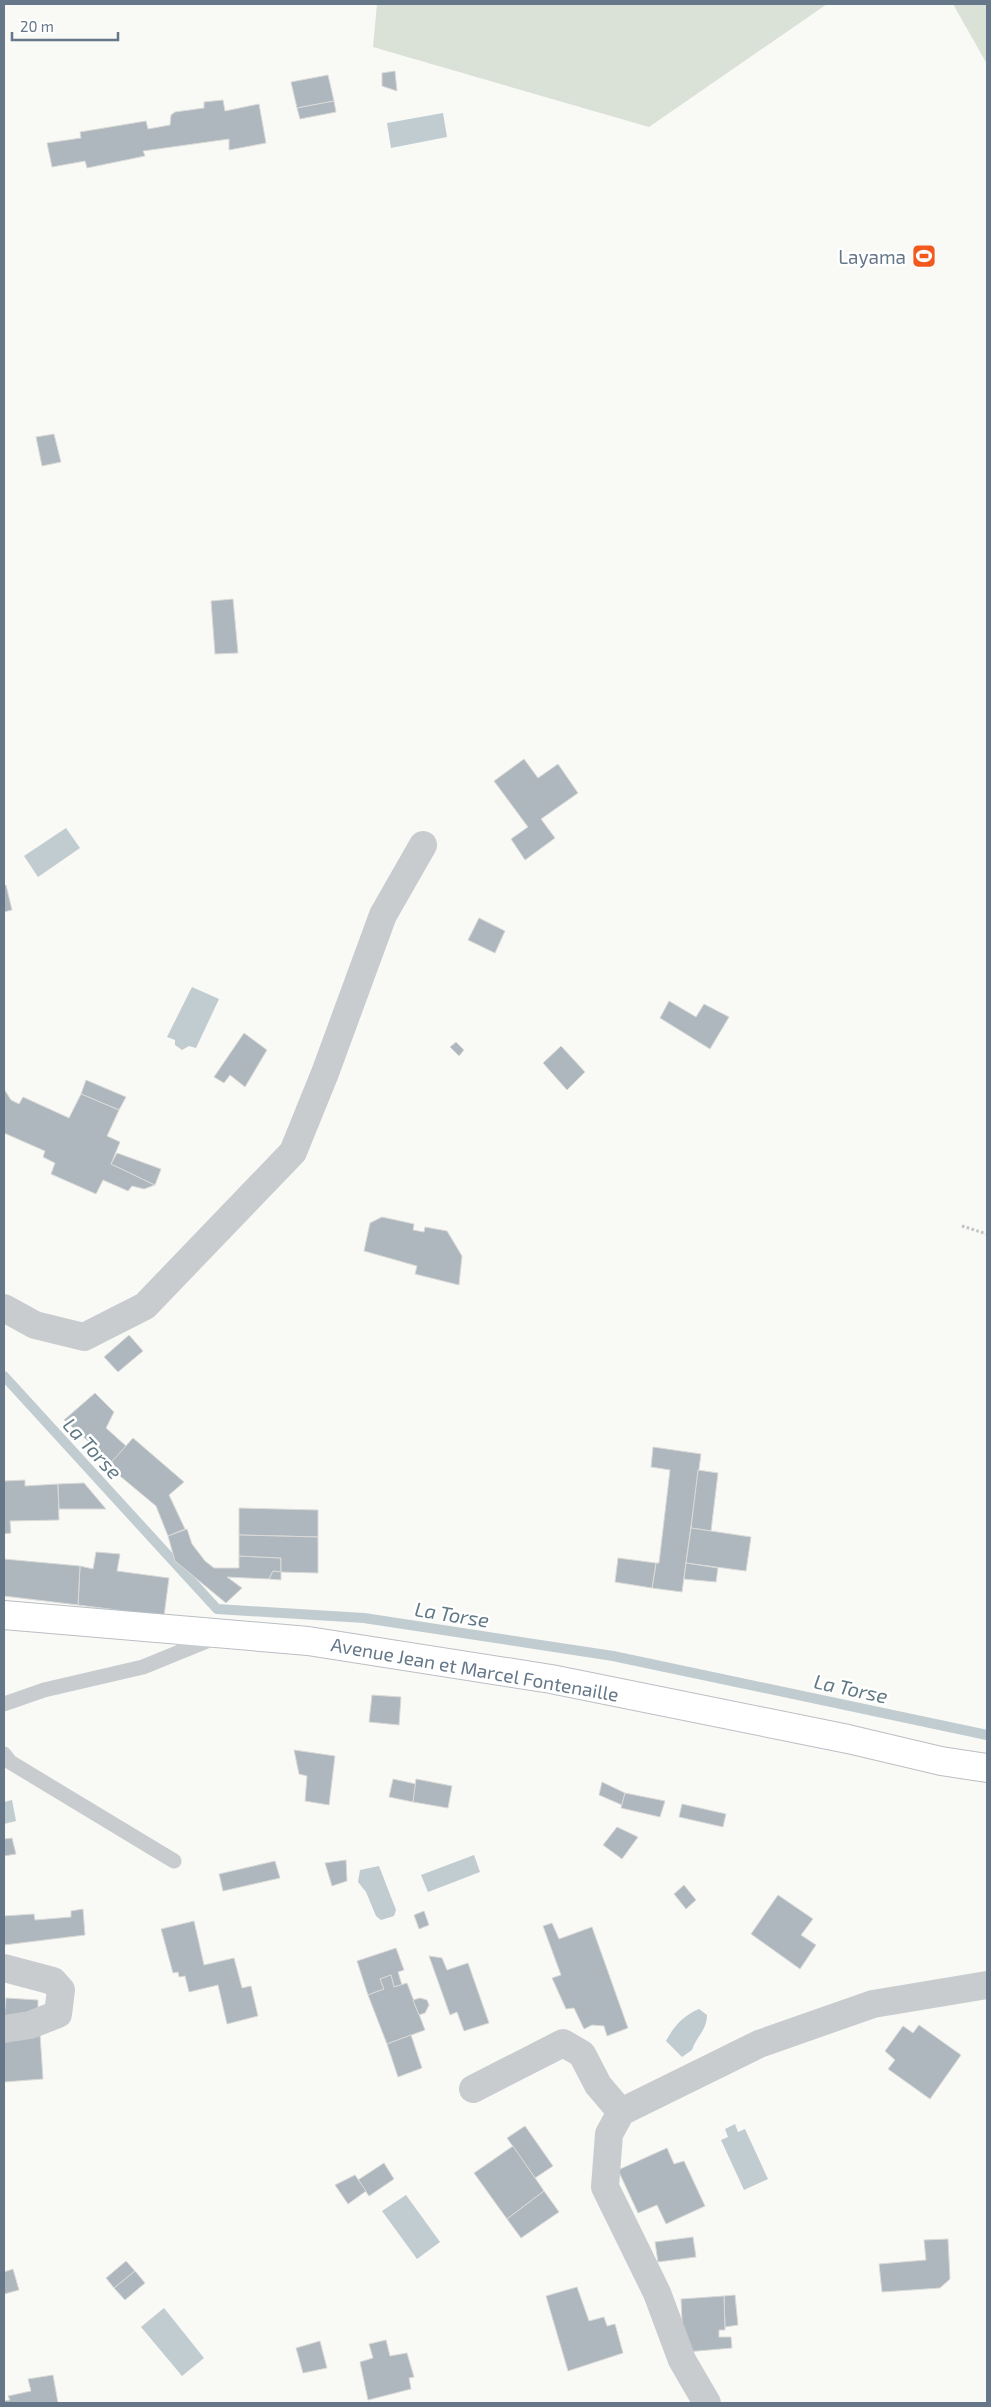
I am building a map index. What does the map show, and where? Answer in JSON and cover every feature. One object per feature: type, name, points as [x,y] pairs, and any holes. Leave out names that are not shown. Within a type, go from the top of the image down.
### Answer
[{"type":"main road","name":"Avenue Jean et Marcel Fontenaille","points":[[4,1614],[308,1641],[551,1679],[848,1739],[941,1761],[987,1768]]},
{"type":"main road","name":"Avenue Jean et Marcel Fontenaille","points":[[941,1761],[987,1776]]},
{"type":"street","points":[[4,1308],[35,1325],[84,1337],[145,1306],[293,1152],[325,1073],[382,915],[423,845]]},
{"type":"street","points":[[4,1968],[53,1980],[61,1990],[58,2014],[30,2025],[4,2029]]},
{"type":"street","points":[[707,2403],[682,2360],[657,2292],[605,2187],[609,2134],[621,2112],[759,2044],[873,2004],[987,1985]]},
{"type":"street","points":[[473,2089],[563,2043],[582,2054],[598,2085],[621,2112]]},
{"type":"lane","points":[[4,1704],[44,1690],[143,1667],[224,1634]]},
{"type":"lane","points":[[4,1754],[10,1762],[174,1860]]},
{"type":"path","points":[[962,1226],[987,1234]]},
{"type":"shaded area","points":[[377,4],[827,4],[649,127],[373,47]]},
{"type":"shaded area","points":[[953,4],[987,4],[987,64]]},
{"type":"shaded area","points":[[443,113],[447,137],[391,148],[387,123]]},
{"type":"shaded area","points":[[66,828],[80,848],[38,877],[24,856]]},
{"type":"shaded area","points":[[192,987],[219,999],[196,1048],[189,1046],[182,1050],[175,1045],[175,1040],[167,1037]]},
{"type":"shaded area","points":[[12,1800],[16,1821],[4,1824],[4,1802]]},
{"type":"shaded area","points":[[474,1855],[480,1872],[428,1892],[421,1875]]},
{"type":"shaded area","points":[[379,1866],[396,1910],[394,1916],[381,1920],[376,1916],[366,1892],[358,1882],[360,1870]]},
{"type":"shaded area","points":[[699,2009],[707,2015],[707,2020],[692,2050],[682,2057],[666,2041],[680,2022]]},
{"type":"shaded area","points":[[735,2124],[738,2132],[745,2129],[768,2179],[744,2190],[721,2140],[728,2137],[725,2129]]},
{"type":"shaded area","points":[[406,2195],[440,2242],[417,2259],[382,2211]]},
{"type":"shaded area","points":[[164,2308],[204,2358],[182,2376],[141,2327]]},
{"type":"building","points":[[395,71],[397,91],[382,86],[382,73]]},
{"type":"building","points":[[328,75],[334,101],[297,108],[291,82]]},
{"type":"building","points":[[223,100],[225,111],[259,104],[266,143],[229,150],[229,139],[143,151],[145,156],[87,168],[85,161],[52,167],[47,143],[81,138],[80,132],[146,121],[148,129],[170,125],[171,115],[175,112],[204,108],[204,102]]},
{"type":"building","points":[[334,101],[336,112],[300,119],[297,108]]},
{"type":"building","points":[[54,434],[61,462],[42,466],[36,437]]},
{"type":"building","points":[[233,599],[238,653],[215,654],[211,601]]},
{"type":"building","points":[[524,759],[538,778],[558,764],[578,793],[541,819],[555,838],[525,860],[511,839],[528,827],[494,781]]},
{"type":"building","points":[[6,885],[12,910],[4,912],[4,886]]},
{"type":"building","points":[[479,918],[505,931],[495,953],[468,940]]},
{"type":"building","points":[[669,1001],[696,1017],[704,1004],[729,1017],[710,1049],[660,1018]]},
{"type":"building","points":[[244,1033],[267,1050],[245,1087],[230,1075],[224,1083],[214,1077]]},
{"type":"building","points":[[456,1042],[464,1050],[459,1056],[450,1047]]},
{"type":"building","points":[[561,1046],[585,1072],[567,1090],[543,1063]]},
{"type":"building","points":[[86,1080],[126,1097],[119,1110],[81,1094]]},
{"type":"building","points":[[4,1089],[11,1100],[19,1104],[23,1097],[69,1118],[81,1094],[119,1110],[107,1136],[120,1142],[111,1164],[155,1185],[144,1189],[132,1186],[128,1191],[103,1180],[96,1194],[51,1174],[55,1163],[43,1157],[45,1151],[4,1133]]},
{"type":"building","points":[[117,1153],[161,1169],[155,1185],[111,1164]]},
{"type":"building","points":[[382,1217],[414,1224],[413,1230],[424,1232],[425,1227],[447,1231],[462,1256],[459,1285],[415,1274],[417,1266],[364,1251],[370,1223]]},
{"type":"building","points":[[129,1335],[143,1351],[118,1372],[104,1357]]},
{"type":"building","points":[[95,1393],[114,1412],[106,1428],[126,1446],[112,1462],[64,1420]]},
{"type":"building","points":[[133,1438],[184,1482],[169,1495],[185,1529],[168,1536],[156,1506],[108,1466]]},
{"type":"building","points":[[653,1447],[701,1454],[682,1592],[652,1588],[656,1563],[659,1563],[670,1470],[651,1467]]},
{"type":"building","points":[[698,1470],[718,1473],[711,1531],[691,1528]]},
{"type":"building","points":[[25,1480],[25,1486],[58,1484],[59,1520],[10,1521],[11,1533],[4,1534],[4,1481]]},
{"type":"building","points":[[84,1483],[106,1509],[59,1509],[58,1484]]},
{"type":"building","points":[[239,1508],[318,1510],[318,1537],[239,1535]]},
{"type":"building","points":[[691,1528],[751,1537],[746,1571],[686,1563]]},
{"type":"building","points":[[187,1529],[192,1544],[205,1561],[214,1568],[239,1568],[239,1556],[281,1558],[281,1572],[273,1571],[269,1579],[227,1577],[242,1588],[226,1603],[175,1561],[168,1536]]},
{"type":"building","points":[[239,1535],[318,1537],[318,1573],[281,1572],[281,1558],[239,1556]]},
{"type":"building","points":[[96,1552],[120,1554],[117,1571],[169,1578],[164,1616],[78,1605],[80,1566],[93,1569]]},
{"type":"building","points":[[618,1558],[656,1563],[652,1588],[615,1582]]},
{"type":"building","points":[[4,1559],[80,1566],[78,1605],[4,1596]]},
{"type":"building","points":[[686,1563],[718,1568],[716,1582],[684,1579]]},
{"type":"building","points":[[273,1571],[281,1572],[281,1580],[269,1579]]},
{"type":"building","points":[[372,1695],[401,1697],[399,1725],[369,1722]]},
{"type":"building","points":[[294,1750],[335,1756],[329,1805],[305,1801],[307,1776],[299,1774]]},
{"type":"building","points":[[393,1779],[416,1784],[413,1802],[389,1797]]},
{"type":"building","points":[[416,1779],[452,1786],[448,1808],[413,1802]]},
{"type":"building","points":[[602,1782],[625,1793],[622,1805],[599,1795]]},
{"type":"building","points":[[625,1793],[665,1801],[660,1817],[621,1808]]},
{"type":"building","points":[[682,1804],[726,1814],[723,1827],[679,1817]]},
{"type":"building","points":[[617,1827],[638,1837],[622,1859],[603,1845]]},
{"type":"building","points":[[12,1838],[16,1854],[4,1856],[4,1839]]},
{"type":"building","points":[[346,1860],[347,1881],[332,1886],[325,1863]]},
{"type":"building","points":[[275,1861],[280,1878],[223,1891],[219,1874]]},
{"type":"building","points":[[684,1885],[696,1900],[686,1909],[674,1894]]},
{"type":"building","points":[[778,1895],[813,1919],[801,1935],[816,1945],[800,1969],[751,1934]]},
{"type":"building","points":[[83,1909],[85,1935],[4,1945],[4,1916],[34,1914],[35,1920],[71,1917],[71,1911]]},
{"type":"building","points":[[424,1911],[429,1925],[419,1929],[414,1915]]},
{"type":"building","points":[[194,1921],[204,1965],[234,1958],[242,1988],[251,1986],[258,2016],[227,2024],[218,1985],[189,1992],[185,1976],[179,1977],[178,1972],[173,1973],[161,1929]]},
{"type":"building","points":[[552,1923],[559,1939],[592,1927],[628,2028],[607,2036],[604,2026],[592,2025],[584,2029],[574,2008],[566,2009],[552,1978],[561,1975],[543,1926]]},
{"type":"building","points":[[396,1948],[404,1970],[398,1972],[402,1985],[394,1987],[391,1975],[380,1979],[384,1989],[368,1995],[357,1961]]},
{"type":"building","points":[[429,1956],[442,1958],[447,1970],[468,1963],[489,2023],[464,2031],[457,2012],[450,2015]]},
{"type":"building","points":[[391,1975],[394,1987],[407,1983],[425,2030],[387,2044],[368,1995],[384,1989],[380,1979]]},
{"type":"building","points":[[6,1998],[38,2000],[38,2015],[4,2021]]},
{"type":"building","points":[[420,1998],[427,2000],[429,2005],[425,2013],[419,2015],[413,2000]]},
{"type":"building","points":[[919,2025],[961,2055],[930,2099],[888,2069],[895,2060],[885,2051],[903,2026],[913,2033]]},
{"type":"building","points":[[40,2034],[43,2079],[4,2082],[4,2039]]},
{"type":"building","points":[[411,2035],[422,2068],[398,2077],[387,2044]]},
{"type":"building","points":[[525,2126],[553,2166],[535,2178],[507,2138]]},
{"type":"building","points":[[513,2146],[544,2191],[507,2219],[474,2173]]},
{"type":"building","points":[[667,2148],[674,2164],[684,2161],[705,2206],[666,2224],[657,2205],[638,2213],[618,2170]]},
{"type":"building","points":[[384,2163],[394,2179],[369,2196],[358,2180]]},
{"type":"building","points":[[355,2175],[366,2191],[348,2204],[335,2185]]},
{"type":"building","points":[[544,2191],[559,2212],[521,2238],[507,2219]]},
{"type":"building","points":[[693,2237],[696,2257],[658,2262],[655,2242]]},
{"type":"building","points":[[948,2239],[950,2279],[940,2288],[882,2292],[879,2264],[926,2260],[924,2240]]},
{"type":"building","points":[[126,2261],[135,2271],[114,2288],[106,2278]]},
{"type":"building","points":[[13,2269],[19,2290],[4,2294],[4,2272]]},
{"type":"building","points":[[135,2271],[145,2283],[125,2300],[114,2288]]},
{"type":"building","points":[[577,2287],[589,2321],[604,2317],[607,2326],[615,2324],[623,2353],[568,2371],[546,2296]]},
{"type":"building","points":[[735,2295],[738,2325],[725,2327],[724,2296]]},
{"type":"building","points":[[724,2296],[725,2330],[719,2330],[719,2337],[731,2337],[732,2348],[686,2352],[683,2341],[681,2299]]},
{"type":"building","points":[[386,2340],[390,2356],[407,2353],[414,2377],[409,2378],[411,2389],[368,2400],[360,2362],[373,2358],[369,2344]]},
{"type":"building","points":[[320,2341],[327,2368],[303,2373],[296,2348]]},
{"type":"building","points":[[53,2375],[58,2403],[4,2403],[4,2401],[10,2400],[8,2396],[31,2391],[28,2379]]},
{"type":"waterway","name":"La Torse","points":[[4,1376],[217,1609],[364,1618],[613,1656],[987,1735]]},
{"type":"place","name":"Layama","points":[[924,256]]}]
